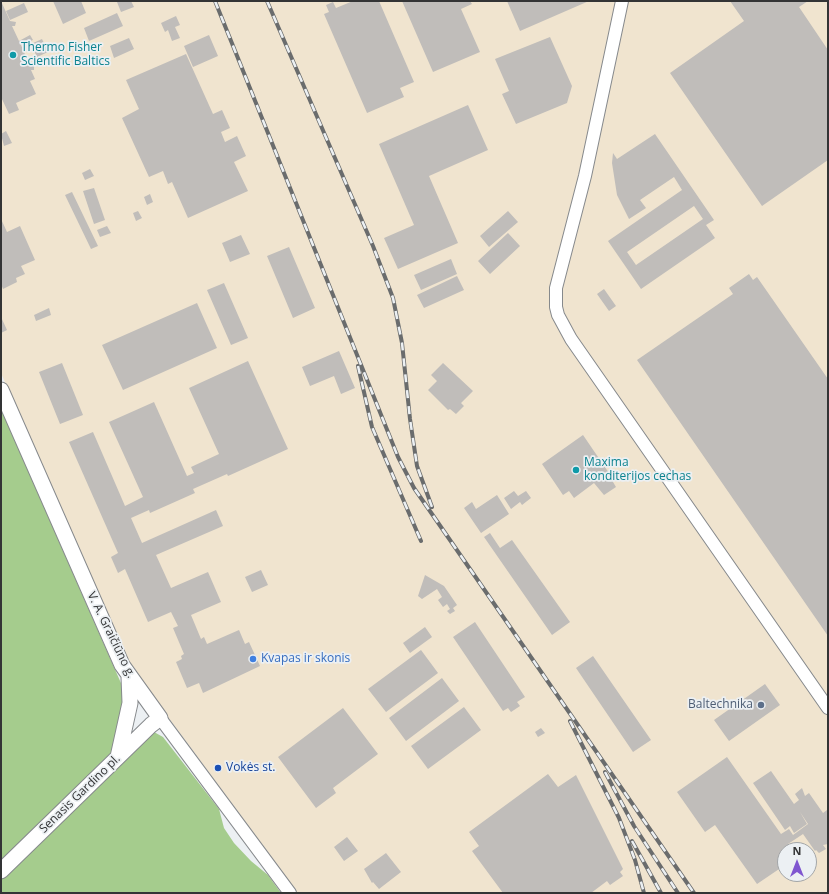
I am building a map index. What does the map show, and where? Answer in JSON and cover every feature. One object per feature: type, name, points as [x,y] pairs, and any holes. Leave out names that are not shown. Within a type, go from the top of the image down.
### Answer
[{"type":"main road","name":"V. A. Graičiūno g.","points":[[1,390],[122,665],[129,677],[160,718]]},
{"type":"main road","points":[[118,758],[130,703],[129,677]]},
{"type":"main road","name":"Senasis Gardino pl.","points":[[1,871],[160,718]]},
{"type":"street","points":[[622,1],[584,176],[556,288],[556,307],[558,315],[571,339],[828,708]]},
{"type":"street","name":"V. A. Graičiūno g.","points":[[160,718],[290,893]]},
{"type":"shaded area","points":[[1,1],[828,1],[828,893],[298,893],[134,671],[111,628],[1,373]]},
{"type":"green space","points":[[1,409],[124,690],[125,698],[112,751],[104,763],[1,863]]},
{"type":"green space","points":[[154,732],[163,737],[219,809],[224,828],[234,843],[251,861],[268,875],[281,893],[1,893],[1,880],[148,735]]},
{"type":"building","name":"Thermo Fisher Scientific Baltics","points":[[1,1],[10,21],[16,22],[15,26],[12,26],[19,41],[30,35],[33,40],[21,45],[29,64],[34,65],[34,70],[31,70],[35,79],[30,81],[36,94],[16,103],[19,110],[9,114],[1,97]]},
{"type":"building","name":"Thermo Fisher Scientific Baltics","points":[[53,1],[81,1],[86,13],[63,24]]},
{"type":"building","points":[[131,1],[134,7],[121,12],[117,2]]},
{"type":"building","points":[[353,1],[379,1],[414,82],[400,88],[404,97],[367,113],[324,14],[329,12],[326,5],[333,2],[336,8]]},
{"type":"building","points":[[402,1],[470,1],[472,4],[461,9],[480,52],[433,72]]},
{"type":"building","points":[[507,1],[589,1],[520,31]]},
{"type":"building","points":[[730,1],[808,1],[799,7],[828,50],[828,160],[762,206],[670,73],[744,21]]},
{"type":"building","points":[[24,3],[28,12],[10,20],[6,11]]},
{"type":"building","points":[[117,13],[123,26],[89,41],[84,28]]},
{"type":"building","points":[[176,16],[180,25],[175,27],[180,38],[172,41],[168,30],[165,32],[161,23]]},
{"type":"building","points":[[209,35],[218,56],[193,67],[184,46]]},
{"type":"building","points":[[550,37],[572,86],[567,103],[516,124],[502,94],[509,91],[495,59]]},
{"type":"building","points":[[129,38],[134,49],[114,58],[110,46]]},
{"type":"building","points":[[42,39],[48,52],[37,57],[31,44]]},
{"type":"building","points":[[186,54],[213,114],[222,110],[230,128],[221,132],[225,142],[237,136],[246,156],[234,162],[248,191],[188,218],[172,182],[168,184],[163,171],[149,177],[122,118],[139,109],[126,80]]},
{"type":"building","points":[[468,105],[488,150],[429,176],[458,243],[398,269],[384,238],[414,225],[379,144]]},
{"type":"building","points":[[6,131],[12,143],[4,146],[1,134]]},
{"type":"building","points":[[655,134],[714,220],[706,225],[715,238],[641,289],[608,241],[682,190],[674,177],[640,200],[646,208],[629,219],[617,195],[612,163],[613,153],[617,159]],"holes":[[[694,206],[703,219],[636,265],[627,252]]]},
{"type":"building","points":[[90,169],[94,176],[85,180],[82,173]]},
{"type":"building","points":[[94,188],[105,220],[94,224],[83,191]]},
{"type":"building","points":[[72,192],[98,246],[91,249],[65,195]]},
{"type":"building","points":[[150,194],[153,202],[147,205],[144,197]]},
{"type":"building","points":[[138,211],[142,218],[136,221],[133,213]]},
{"type":"building","points":[[508,211],[518,222],[489,247],[480,236]]},
{"type":"building","points":[[1,219],[7,232],[20,226],[35,260],[21,266],[25,274],[16,278],[17,282],[3,289],[1,284]]},
{"type":"building","points":[[107,226],[111,233],[100,237],[97,230]]},
{"type":"building","points":[[508,233],[520,246],[490,274],[478,261]]},
{"type":"building","points":[[241,235],[250,254],[230,262],[222,243]]},
{"type":"building","points":[[289,247],[315,308],[293,318],[267,256]]},
{"type":"building","points":[[451,259],[457,274],[421,290],[414,275]]},
{"type":"building","points":[[749,274],[753,280],[757,277],[828,379],[828,636],[637,360],[733,294],[729,288]]},
{"type":"building","points":[[457,276],[464,290],[424,308],[417,295]]},
{"type":"building","points":[[224,283],[248,338],[231,345],[207,290]]},
{"type":"building","points":[[604,289],[616,306],[609,311],[597,294]]},
{"type":"building","points":[[197,303],[217,348],[123,390],[102,345]]},
{"type":"building","points":[[49,308],[51,315],[36,321],[34,315]]},
{"type":"building","points":[[1,317],[7,330],[1,333]]},
{"type":"building","points":[[339,351],[355,388],[341,394],[334,376],[310,386],[302,367]]},
{"type":"building","points":[[248,361],[288,449],[228,476],[227,474],[193,489],[195,493],[150,513],[149,510],[131,518],[142,543],[216,510],[223,526],[156,555],[171,588],[208,572],[221,602],[191,615],[201,639],[204,637],[207,644],[239,630],[245,644],[249,642],[260,666],[203,693],[199,683],[187,688],[176,662],[182,659],[181,656],[184,654],[173,628],[178,626],[171,612],[148,622],[125,569],[118,573],[111,557],[118,553],[69,442],[93,432],[125,506],[143,497],[109,422],[154,402],[187,476],[194,473],[191,467],[219,454],[189,388]]},
{"type":"building","points":[[62,363],[83,415],[60,424],[39,372]]},
{"type":"building","points":[[443,363],[473,391],[461,403],[464,406],[456,414],[450,409],[448,410],[428,390],[437,381],[431,375]]},
{"type":"building","name":"Maxima konditerijos cechas","points":[[583,435],[611,476],[610,477],[616,487],[604,495],[594,483],[574,498],[569,491],[563,495],[542,464]]},
{"type":"building","points":[[514,491],[518,496],[526,491],[531,498],[522,505],[520,502],[511,509],[504,498]]},
{"type":"building","points":[[497,495],[509,514],[481,533],[464,508],[472,502],[476,509]]},
{"type":"building","points":[[490,533],[500,548],[512,540],[570,622],[552,635],[484,537]]},
{"type":"building","points":[[261,570],[268,585],[252,592],[245,577]]},
{"type":"building","points":[[425,575],[444,586],[457,605],[453,608],[455,611],[450,614],[447,611],[450,609],[447,604],[443,607],[438,600],[442,597],[437,589],[422,599],[418,596]]},
{"type":"building","points":[[475,622],[525,697],[517,702],[520,706],[511,712],[508,708],[503,711],[453,637]]},
{"type":"building","points":[[425,627],[432,637],[410,653],[403,643]]},
{"type":"building","points":[[421,650],[438,673],[386,712],[368,689]]},
{"type":"building","points":[[593,656],[651,740],[633,752],[576,668]]},
{"type":"building","points":[[442,678],[459,701],[406,741],[389,718]]},
{"type":"building","points":[[765,684],[780,705],[729,741],[714,720]]},
{"type":"building","points":[[464,707],[481,730],[428,769],[411,746]]},
{"type":"building","points":[[343,708],[378,754],[333,788],[336,793],[316,808],[278,757]]},
{"type":"building","points":[[541,728],[545,733],[538,737],[535,732]]},
{"type":"building","points":[[727,757],[781,834],[789,829],[793,835],[808,824],[800,812],[807,824],[794,833],[790,826],[785,830],[753,783],[771,771],[794,804],[799,800],[795,794],[802,788],[805,796],[809,793],[823,813],[827,810],[828,844],[823,845],[826,849],[819,853],[817,851],[817,842],[809,842],[803,834],[791,842],[777,842],[777,870],[757,884],[715,825],[705,832],[677,792]]},
{"type":"building","points":[[548,774],[558,787],[576,775],[623,869],[620,872],[623,876],[610,885],[607,881],[591,893],[503,893],[472,851],[479,846],[469,832]]},
{"type":"building","points":[[347,837],[358,851],[344,861],[334,847]]},
{"type":"building","points":[[386,853],[401,872],[379,889],[373,882],[372,883],[364,869]]},
{"type":"railway","points":[[215,1],[398,457],[414,488],[694,893]]},
{"type":"railway","points":[[267,1],[373,246],[393,298],[402,343],[410,419],[417,466],[432,507]]},
{"type":"railway","points":[[358,366],[372,427],[421,541]]},
{"type":"railway","points":[[570,721],[619,818],[635,860],[644,893]]},
{"type":"railway","points":[[605,772],[634,826],[678,893]]},
{"type":"railway","points":[[632,841],[661,893]]},
{"type":"place","name":"Thermo Fisher Scientific Baltics","points":[[13,55]]},
{"type":"place","name":"Maxima konditerijos cechas","points":[[576,470]]},
{"type":"place","name":"Kvapas ir skonis","points":[[253,659]]},
{"type":"place","name":"Baltechnika","points":[[761,705]]},
{"type":"place","name":"Vokės st.","points":[[218,768]]}]
